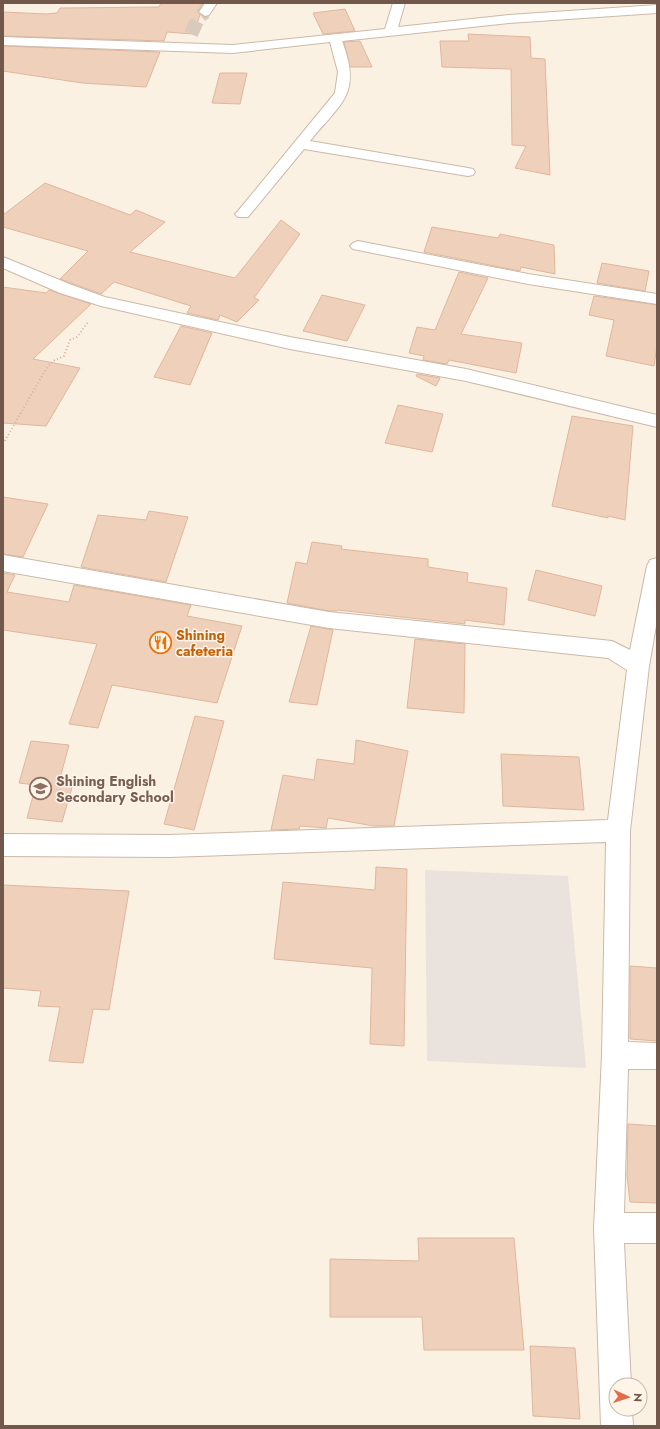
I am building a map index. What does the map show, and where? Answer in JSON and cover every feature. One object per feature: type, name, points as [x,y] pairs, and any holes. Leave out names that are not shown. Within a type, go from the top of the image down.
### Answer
[{"type":"street","points":[[390,32],[399,3]]},
{"type":"street","points":[[3,41],[194,49],[233,49],[509,19],[657,9]]},
{"type":"street","points":[[191,34],[194,49]]},
{"type":"street","points":[[244,214],[342,94],[346,77],[343,60],[335,38]]},
{"type":"street","points":[[300,144],[468,172]]},
{"type":"street","points":[[358,246],[528,279],[657,300]]},
{"type":"street","points":[[3,262],[66,289],[101,301],[290,343],[466,375],[657,421]]},
{"type":"street","points":[[3,563],[329,620],[612,650],[638,666]]},
{"type":"street","points":[[616,1426],[609,1228],[615,1055],[618,831],[638,666],[657,566]]},
{"type":"street","points":[[3,845],[169,846],[618,831]]},
{"type":"street","points":[[615,1055],[657,1056]]},
{"type":"street","points":[[609,1228],[657,1228]]},
{"type":"path","points":[[3,444],[49,365],[52,361],[64,356],[70,340],[77,337],[90,318],[92,312],[101,301]]},
{"type":"shaded area","points":[[425,870],[568,876],[586,1068],[427,1061]]},
{"type":"building","points":[[161,3],[203,3],[198,11],[200,15],[193,34],[167,32],[164,41],[3,36],[3,12],[46,14],[57,13],[60,8],[159,7]]},
{"type":"building","points":[[345,9],[355,31],[323,34],[313,13]]},
{"type":"building","points":[[468,34],[530,37],[531,58],[545,59],[550,175],[515,168],[526,146],[512,145],[511,69],[442,67],[440,41],[469,41]]},
{"type":"building","points":[[360,41],[372,67],[350,67],[344,42]]},
{"type":"building","points":[[3,46],[160,52],[146,87],[82,83],[3,71]]},
{"type":"building","points":[[220,73],[247,73],[240,104],[212,103]]},
{"type":"building","points":[[45,183],[130,215],[136,210],[165,222],[130,252],[235,278],[281,220],[300,234],[254,298],[259,300],[237,322],[220,315],[218,320],[187,313],[191,306],[114,282],[101,294],[60,279],[88,251],[3,227],[3,215]]},
{"type":"building","points":[[432,227],[498,238],[500,234],[554,245],[555,274],[521,267],[520,271],[424,252]]},
{"type":"building","points":[[602,263],[649,271],[645,291],[597,283]]},
{"type":"building","points":[[459,272],[488,278],[461,334],[522,343],[516,373],[449,360],[447,364],[423,360],[424,356],[409,353],[417,327],[435,330]]},
{"type":"building","points":[[3,287],[46,293],[49,290],[91,304],[33,359],[80,368],[46,426],[3,423]]},
{"type":"building","points":[[322,295],[365,305],[347,341],[303,331]]},
{"type":"building","points":[[594,296],[657,305],[657,346],[654,366],[606,356],[614,320],[589,315]]},
{"type":"building","points":[[181,326],[212,333],[190,385],[154,377]]},
{"type":"building","points":[[417,374],[440,378],[436,386],[416,376]]},
{"type":"building","points":[[398,405],[443,414],[432,452],[385,443]]},
{"type":"building","points":[[572,416],[633,426],[625,520],[608,516],[608,518],[552,506]]},
{"type":"building","points":[[3,497],[48,504],[23,557],[3,554]]},
{"type":"building","points":[[149,511],[188,517],[166,582],[81,567],[98,515],[146,520]]},
{"type":"building","points":[[312,542],[342,546],[341,549],[428,559],[428,567],[468,573],[467,582],[507,588],[504,625],[465,620],[465,624],[338,610],[329,611],[287,603],[296,562],[307,564]]},
{"type":"building","points":[[536,570],[602,586],[595,616],[528,600]]},
{"type":"building","points":[[3,573],[15,575],[7,592],[69,602],[74,585],[191,605],[187,616],[242,626],[217,703],[112,685],[98,728],[69,724],[97,644],[3,630]]},
{"type":"building","points":[[311,626],[333,630],[317,705],[289,702]]},
{"type":"building","points":[[415,639],[465,644],[464,713],[407,708]]},
{"type":"building","points":[[195,716],[224,721],[194,830],[164,824]]},
{"type":"building","points":[[356,740],[408,751],[394,826],[374,826],[328,818],[326,828],[300,826],[299,829],[271,830],[283,775],[314,780],[317,759],[354,764]]},
{"type":"building","points":[[31,741],[69,745],[59,782],[73,784],[62,822],[27,818],[36,785],[19,783]]},
{"type":"building","points":[[501,754],[579,757],[584,810],[503,806]]},
{"type":"building","points":[[376,867],[407,869],[404,1046],[370,1044],[372,968],[274,959],[283,882],[375,890]]},
{"type":"building","points":[[3,885],[129,891],[109,1010],[93,1009],[83,1063],[49,1061],[60,1007],[38,1006],[41,991],[3,988]]},
{"type":"building","points":[[630,966],[657,968],[657,1041],[630,1039]]},
{"type":"building","points":[[628,1124],[657,1126],[657,1203],[630,1202],[627,1176]]},
{"type":"building","points":[[418,1238],[514,1238],[524,1350],[424,1350],[422,1317],[330,1317],[330,1259],[419,1261]]},
{"type":"building","points":[[530,1346],[575,1348],[580,1419],[533,1416]]},
{"type":"tunnel","points":[[191,34],[199,17],[205,12]]},
{"type":"place","name":"Shining cafeteria","points":[[160,643]]},
{"type":"place","name":"Shining English Secondary School","points":[[41,789]]}]
